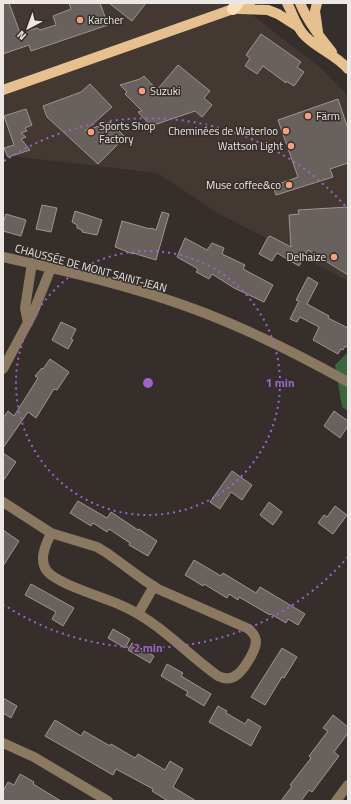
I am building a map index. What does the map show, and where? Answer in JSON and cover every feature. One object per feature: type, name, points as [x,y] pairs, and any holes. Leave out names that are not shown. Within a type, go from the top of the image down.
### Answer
[{"type":"main road","points":[[3,90],[235,6],[250,3]]},
{"type":"main road","points":[[286,3],[297,26],[305,36],[340,61]]},
{"type":"main road","points":[[300,3],[306,17],[318,34],[348,69]]},
{"type":"main road","points":[[317,3],[315,11],[318,34]]},
{"type":"main road","points":[[235,6],[268,10],[278,14],[297,26]]},
{"type":"street","name":"CHAUSSÉE DE MONT SAINT-JEAN","points":[[3,257],[142,292],[193,308],[296,353],[348,382]]},
{"type":"street","points":[[28,323],[25,308],[32,264]]},
{"type":"street","points":[[3,369],[34,313],[51,268]]},
{"type":"street","points":[[3,502],[50,533],[103,550],[154,586],[245,627],[252,632],[255,637],[256,644],[241,673],[230,678],[221,678],[166,633],[138,614],[114,602],[71,586],[51,576],[46,569],[43,556],[50,533]]},
{"type":"street","points":[[138,614],[154,586]]},
{"type":"street","points":[[3,743],[34,757],[108,801]]},
{"type":"street","points":[[336,801],[348,785]]},
{"type":"shaded area","points":[[3,3],[237,3],[322,69],[348,96],[348,281],[216,212],[157,173],[3,155]]},
{"type":"green space","points":[[348,352],[348,411],[342,407],[335,365]]},
{"type":"building","points":[[3,3],[9,3],[20,33],[37,28],[40,30],[56,25],[53,16],[71,9],[69,3],[100,3],[108,25],[31,51],[29,45],[3,54]]},
{"type":"building","points":[[109,3],[146,3],[132,21]]},
{"type":"building","points":[[261,34],[301,62],[297,67],[304,72],[294,86],[286,81],[286,83],[263,66],[257,74],[245,66],[250,58],[246,55]]},
{"type":"building","points":[[178,65],[210,91],[204,98],[212,105],[202,117],[195,111],[151,126],[138,112],[142,111],[125,94],[127,92],[120,85],[140,79],[144,76],[157,90]]},
{"type":"building","name":"Sports Shop Factory","points":[[90,84],[112,107],[85,131],[110,122],[125,137],[98,164],[47,117],[43,106],[81,92]]},
{"type":"building","points":[[338,99],[348,129],[348,163],[330,169],[333,177],[276,195],[273,186],[298,177],[278,120]]},
{"type":"building","points":[[26,109],[32,125],[25,128],[27,131],[21,133],[26,137],[21,139],[30,150],[8,157],[4,148],[14,145],[4,116]]},
{"type":"building","points":[[42,205],[57,208],[51,232],[36,229]]},
{"type":"building","name":"Delhaize","points":[[348,207],[348,275],[308,250],[299,266],[277,253],[272,261],[259,254],[270,236],[291,247],[289,215],[299,214],[298,210]]},
{"type":"building","points":[[75,211],[102,220],[97,235],[82,232],[82,230],[77,228],[77,225],[72,222]]},
{"type":"building","points":[[162,212],[169,214],[156,260],[133,254],[115,247],[122,221],[156,230]]},
{"type":"building","points":[[6,214],[26,220],[21,236],[3,231],[3,223]]},
{"type":"building","points":[[185,238],[207,250],[212,243],[224,248],[222,254],[245,265],[243,269],[273,285],[264,302],[234,288],[212,274],[209,279],[196,272],[198,269],[177,257]]},
{"type":"building","points":[[308,277],[318,283],[307,304],[329,316],[328,318],[348,328],[348,348],[345,346],[338,354],[313,340],[319,327],[300,317],[297,322],[290,319],[299,301],[296,300]]},
{"type":"building","points":[[61,322],[76,329],[71,339],[73,340],[68,349],[52,340]]},
{"type":"building","points":[[50,359],[69,372],[57,390],[54,389],[36,418],[28,412],[3,448],[3,418],[8,411],[14,416],[38,378],[35,376],[42,368],[43,369]]},
{"type":"building","points":[[334,411],[348,421],[348,426],[340,438],[324,426]]},
{"type":"building","points":[[3,453],[16,462],[3,481]]},
{"type":"building","points":[[232,471],[252,485],[242,500],[231,492],[220,509],[210,502]]},
{"type":"building","points":[[78,501],[107,518],[111,512],[157,541],[148,556],[129,545],[130,543],[109,529],[107,532],[93,523],[91,526],[70,513]]},
{"type":"building","points":[[269,502],[282,512],[273,525],[260,515]]},
{"type":"building","points":[[335,506],[347,515],[333,534],[318,523],[324,515],[327,517]]},
{"type":"building","points":[[3,530],[19,541],[3,566]]},
{"type":"building","points":[[194,560],[221,576],[223,573],[256,593],[260,587],[305,614],[298,625],[288,619],[286,623],[239,597],[238,600],[229,594],[227,598],[204,584],[203,586],[185,575]]},
{"type":"building","points":[[31,584],[74,608],[63,626],[52,619],[56,612],[25,595]]},
{"type":"building","points":[[113,629],[130,639],[125,648],[108,638]]},
{"type":"building","points":[[132,643],[154,656],[150,663],[128,650]]},
{"type":"building","points":[[282,648],[297,657],[284,678],[282,677],[265,705],[251,697]]},
{"type":"building","points":[[167,664],[183,673],[181,676],[211,694],[204,706],[186,695],[188,692],[161,676]]},
{"type":"building","points":[[3,698],[17,706],[11,718],[3,713]]},
{"type":"building","points":[[218,706],[227,711],[226,713],[245,724],[248,719],[261,727],[251,746],[209,722]]},
{"type":"building","points":[[333,715],[348,727],[348,733],[334,752],[339,756],[312,792],[309,790],[301,801],[281,801],[292,786],[290,785],[311,758],[309,756],[328,731],[323,728]]},
{"type":"building","points":[[55,720],[81,736],[84,731],[135,758],[138,754],[165,770],[170,761],[183,769],[173,787],[196,801],[168,801],[152,791],[153,789],[116,769],[113,775],[45,736]]},
{"type":"building","points":[[20,774],[34,782],[33,784],[61,801],[3,801],[3,791],[8,782],[14,785]]},
{"type":"place","name":"Karcher","points":[[80,20]]},
{"type":"place","name":"Suzuki","points":[[142,91]]},
{"type":"place","name":"Färm","points":[[308,116]]},
{"type":"place","name":"Cheminées de Waterloo","points":[[286,131]]},
{"type":"place","name":"Sports Shop Factory","points":[[91,132]]},
{"type":"place","name":"Wattson Light","points":[[291,146]]},
{"type":"place","name":"Muse coffee&co","points":[[289,185]]},
{"type":"place","name":"Delhaize","points":[[334,257]]}]
